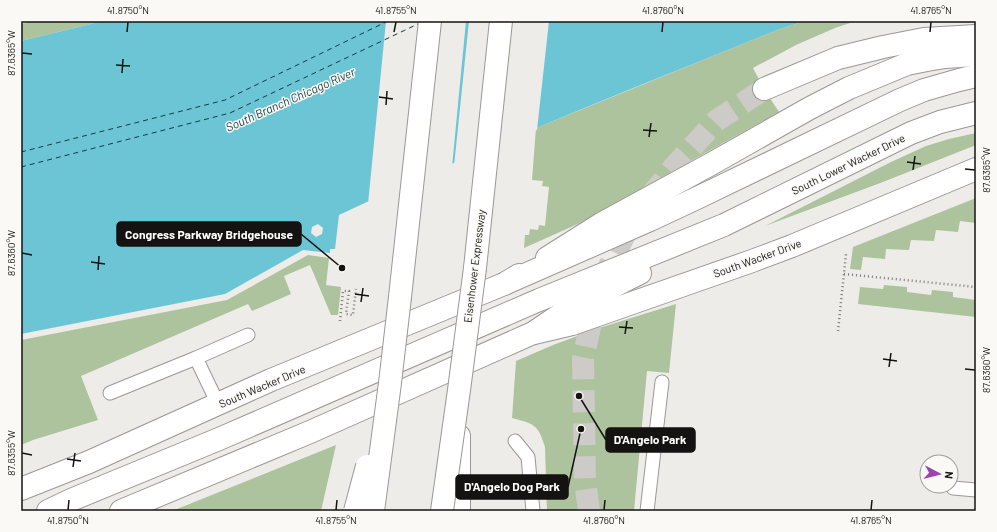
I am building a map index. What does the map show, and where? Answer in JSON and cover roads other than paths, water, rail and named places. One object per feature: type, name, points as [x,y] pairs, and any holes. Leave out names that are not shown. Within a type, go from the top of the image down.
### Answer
[{"type":"main road","points":[[373,511],[390,383],[430,21]]},
{"type":"main road","name":"Eisenhower Expressway","points":[[442,511],[475,268],[501,21]]},
{"type":"main road","points":[[764,89],[838,58],[883,46],[924,40],[976,36]]},
{"type":"main road","points":[[504,284],[601,224],[810,108],[849,88],[907,64],[945,57],[976,55]]},
{"type":"main road","points":[[504,284],[684,205],[900,100],[924,90],[976,76]]},
{"type":"main road","name":"South Lower Wacker Drive","points":[[724,225],[911,133],[940,122],[976,114]]},
{"type":"main road","name":"South Wacker Drive","points":[[533,333],[572,324],[752,261],[792,246],[976,169]]},
{"type":"main road","points":[[121,511],[310,432],[533,333],[567,310],[657,264],[724,225]]},
{"type":"main road","points":[[48,511],[71,500],[219,439],[539,300],[724,225]]},
{"type":"main road","name":"South Wacker Drive","points":[[21,489],[89,462],[271,380],[504,284]]},
{"type":"main road","points":[[355,511],[390,383]]},
{"type":"main road","points":[[459,390],[459,511]]},
{"type":"lane","points":[[110,393],[248,335]]},
{"type":"lane","points":[[196,358],[218,404]]},
{"type":"lane","points":[[647,511],[662,382]]},
{"type":"lane","points":[[515,441],[528,457],[533,511]]},
{"type":"lane","points":[[959,489],[976,490]]},
{"type":"water","name":"South Branch Chicago River","points":[[103,21],[805,21],[777,30],[556,120],[447,166],[339,215],[335,249],[330,249],[330,253],[303,250],[225,294],[21,334],[21,41]],"holes":[[[318,224],[323,228],[322,234],[316,237],[311,233],[312,227]]]},
{"type":"tunnel","points":[[589,511],[585,481],[583,359],[599,286],[634,217],[673,168],[716,121],[764,89]]},
{"type":"place","name":"Congress Parkway Bridgehouse","points":[[342,268]]},
{"type":"place","name":"D'Angelo Park","points":[[579,396]]},
{"type":"place","name":"D'Angelo Dog Park","points":[[581,429]]}]
